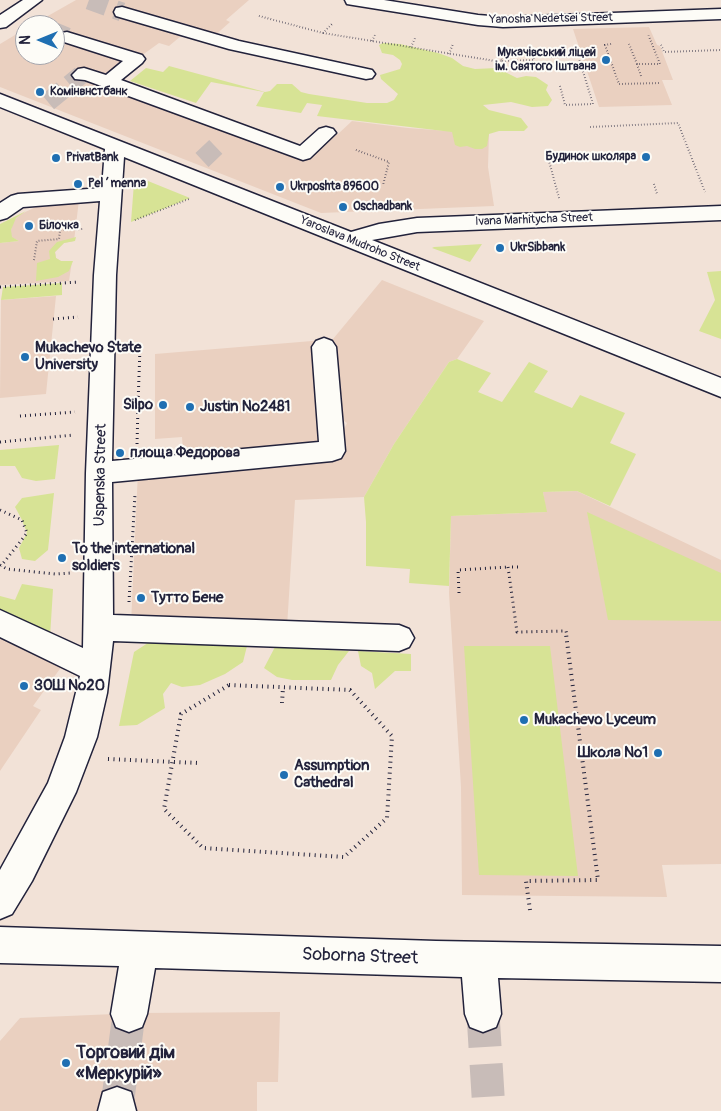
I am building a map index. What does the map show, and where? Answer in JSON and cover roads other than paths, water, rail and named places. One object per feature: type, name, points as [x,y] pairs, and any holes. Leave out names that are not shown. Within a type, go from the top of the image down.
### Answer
[{"type":"street","points":[[7,19],[34,0]]},
{"type":"street","name":"Yanosha Nedetsei Street","points":[[353,0],[494,14],[527,22],[721,14]]},
{"type":"street","points":[[122,12],[235,45],[366,74]]},
{"type":"street","points":[[67,36],[136,59],[108,82]]},
{"type":"street","points":[[81,75],[84,73],[108,82],[229,135],[303,154],[326,133]]},
{"type":"street","name":"Yaroslava Mudroho Street","points":[[0,100],[40,107],[115,147],[194,168],[348,240],[721,388]]},
{"type":"street","name":"Uspenska Street","points":[[99,619],[99,473],[105,278],[107,232],[115,147]]},
{"type":"street","points":[[0,213],[18,201],[110,194]]},
{"type":"street","name":"Ivana Marhitycha Street","points":[[348,240],[379,231],[417,225],[715,206]]},
{"type":"street","points":[[380,252],[400,233],[417,225]]},
{"type":"street","points":[[99,473],[332,451],[324,347]]},
{"type":"street","points":[[0,902],[20,869],[60,792],[81,737],[96,669],[99,619],[399,638]]},
{"type":"street","points":[[0,623],[96,669]]},
{"type":"street","name":"Soborna Street","points":[[0,945],[479,960],[721,964]]},
{"type":"street","points":[[129,1014],[140,950]]},
{"type":"street","points":[[479,960],[483,1014]]},
{"type":"tunnel","points":[[89,0],[122,12]]},
{"type":"tunnel","points":[[48,102],[81,75]]},
{"type":"tunnel","points":[[202,160],[222,141]]},
{"type":"tunnel","points":[[117,1106],[129,1014]]},
{"type":"tunnel","points":[[483,1014],[489,1111]]},
{"type":"place","name":"Мукачівський ліцей ім. Святого Іштвана","points":[[606,60]]},
{"type":"place","name":"Комінвнстбанк","points":[[40,92]]},
{"type":"place","name":"Будинок школяра","points":[[646,157]]},
{"type":"place","name":"PrivatBank","points":[[56,158]]},
{"type":"place","name":"Pelʹmenna","points":[[78,184]]},
{"type":"place","name":"Ukrposhta 89600","points":[[280,187]]},
{"type":"place","name":"Oschadbank","points":[[343,207]]},
{"type":"place","name":"Білочка","points":[[29,226]]},
{"type":"place","name":"UkrSibbank","points":[[500,248]]},
{"type":"place","name":"Mukachevo State University","points":[[25,357]]},
{"type":"place","name":"Silpo","points":[[163,405]]},
{"type":"place","name":"Justin №2481","points":[[190,407]]},
{"type":"place","name":"площа Федорова","points":[[120,453]]},
{"type":"place","name":"To the international soldiers","points":[[62,558]]},
{"type":"place","name":"Тутто Бене","points":[[141,598]]},
{"type":"place","name":"ЗОШ №20","points":[[24,686]]},
{"type":"place","name":"Mukachevo Lyceum","points":[[524,720]]},
{"type":"place","name":"Школа №1","points":[[658,753]]},
{"type":"place","name":"Assumption Cathedral","points":[[284,775]]},
{"type":"place","name":"Торговий дім «Меркурій»","points":[[66,1063]]}]
